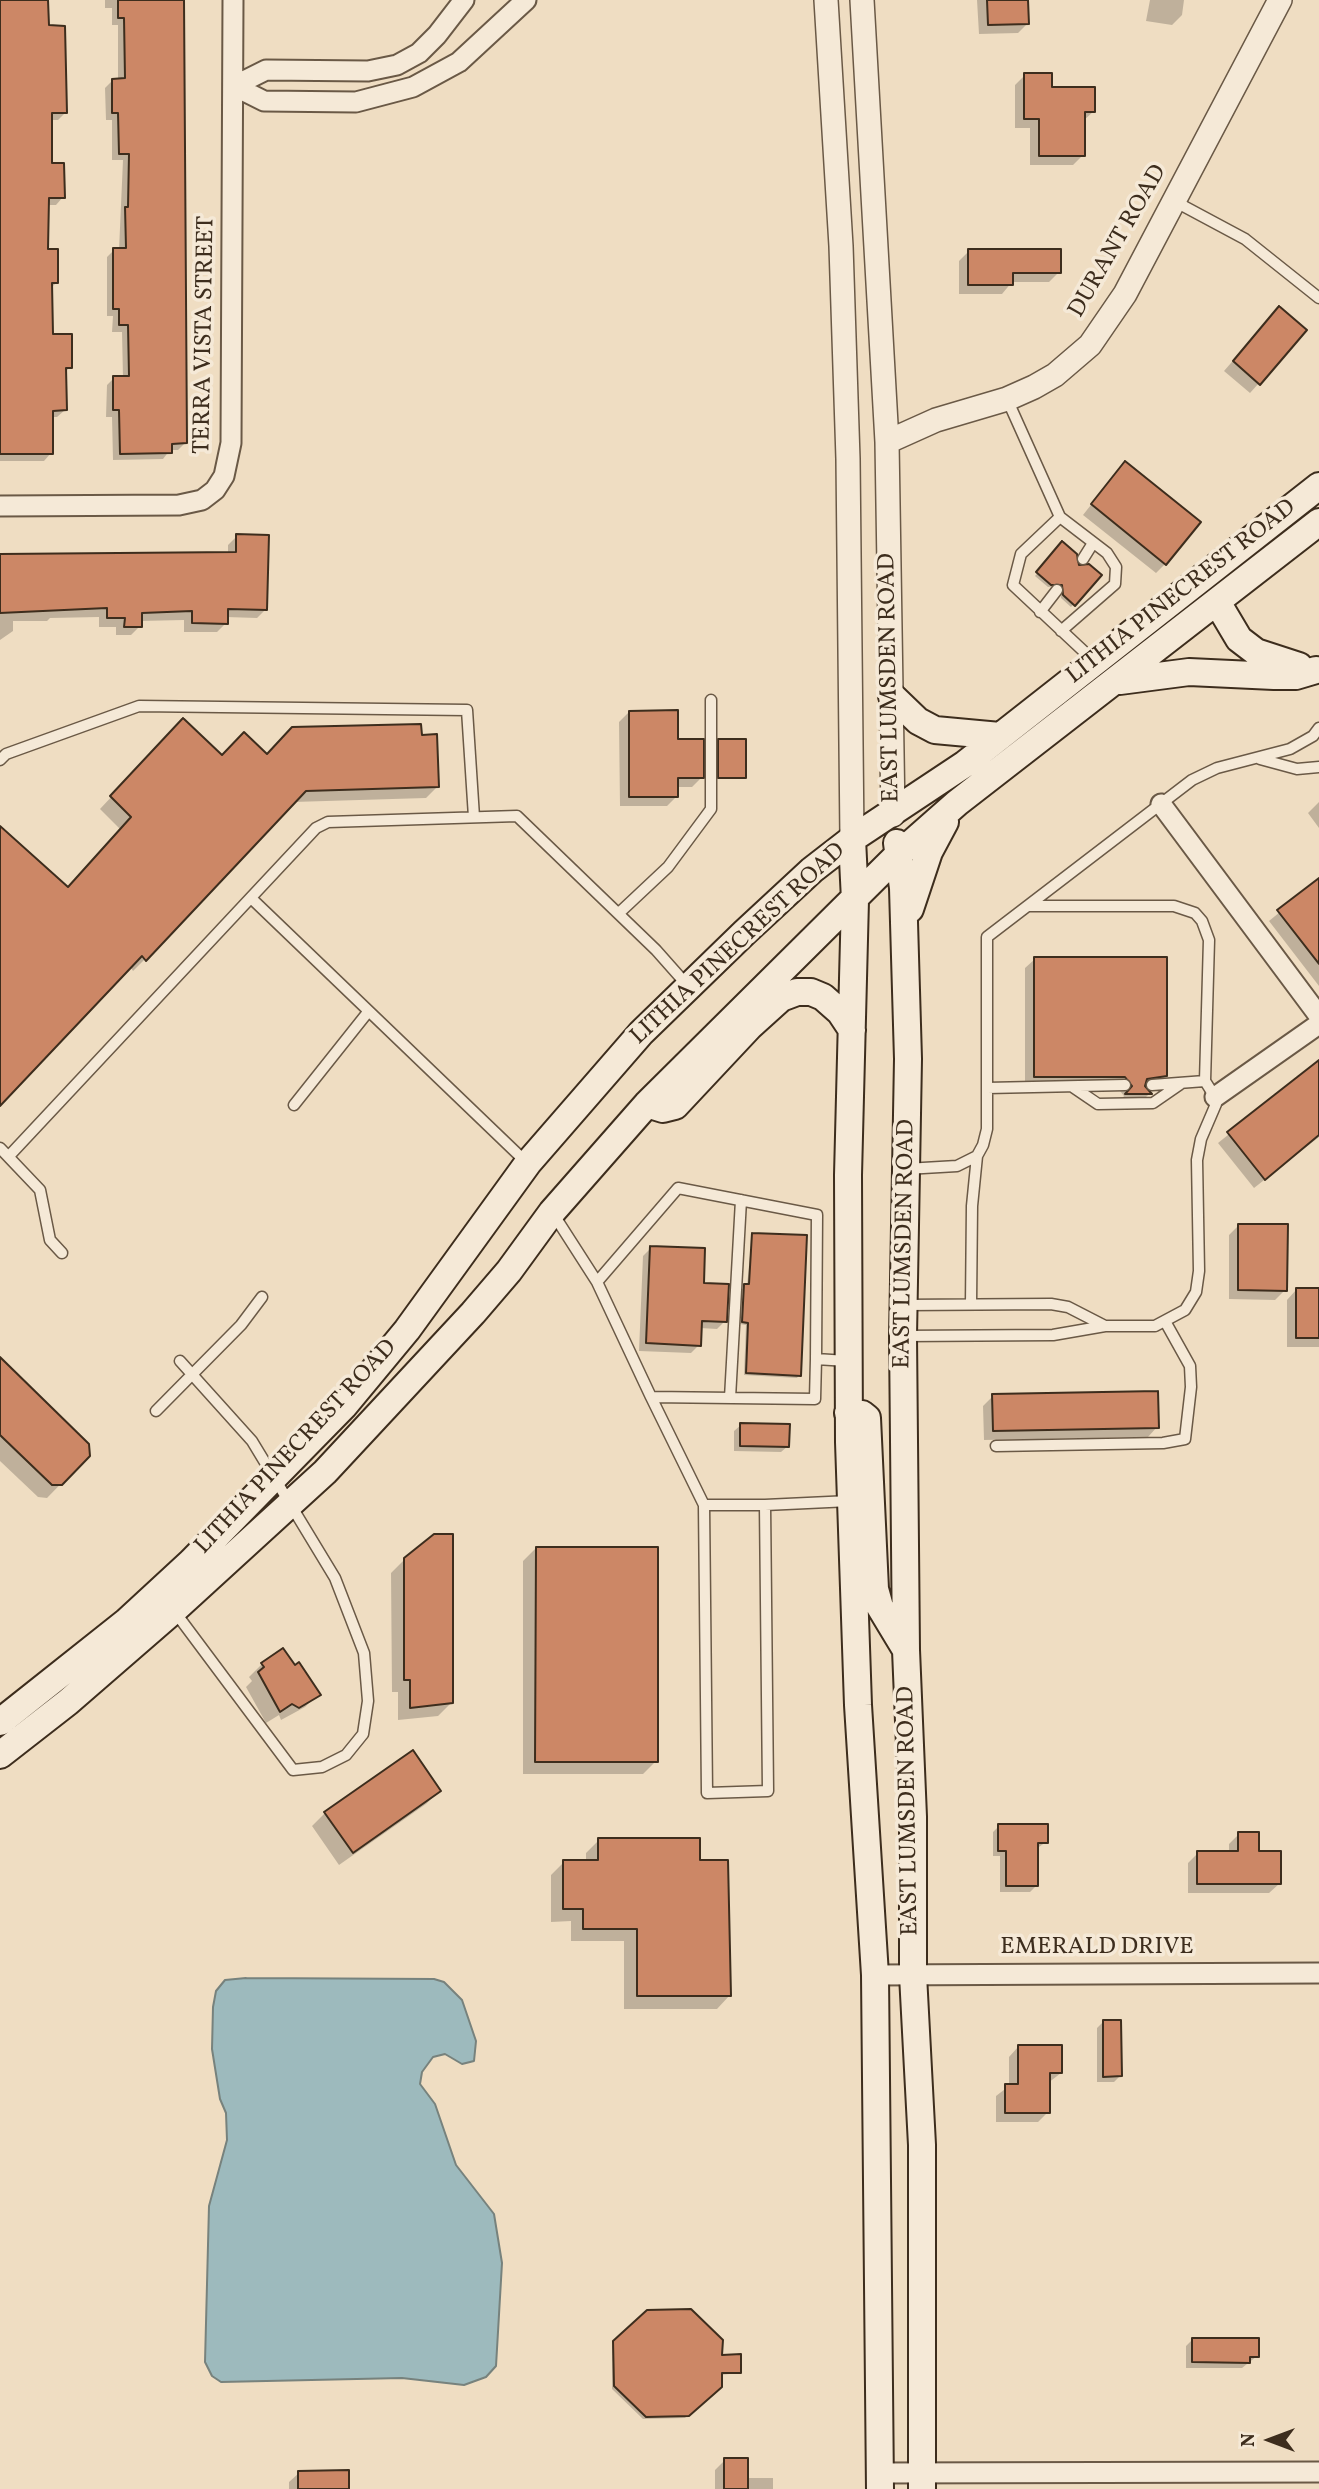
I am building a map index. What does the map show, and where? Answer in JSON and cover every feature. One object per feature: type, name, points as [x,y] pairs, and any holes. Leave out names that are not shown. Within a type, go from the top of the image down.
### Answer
[{"type":"main road","name":"LITHIA PINECREST ROAD","points":[[0,1722],[126,1622],[275,1478],[344,1406],[407,1329],[528,1163],[641,1033],[687,986],[812,870],[852,839],[893,815],[1000,736],[1319,486]]},
{"type":"main road","name":"LITHIA PINECREST ROAD","points":[[0,1755],[68,1702],[174,1610],[290,1506],[358,1439],[474,1313],[552,1212],[647,1104],[898,855],[957,803],[1319,522]]},
{"type":"main road","points":[[1217,602],[1239,639],[1256,653],[1318,670]]},
{"type":"main road","points":[[1111,683],[1130,678],[1189,672],[1296,676],[1318,670]]},
{"type":"main road","points":[[892,696],[918,721],[935,730],[1000,736]]},
{"type":"main road","points":[[905,929],[929,852],[957,803]]},
{"type":"main road","name":"EAST LUMSDEN ROAD","points":[[893,815],[905,929],[908,1059],[903,1336],[906,1650],[913,1816],[913,1975],[922,2145],[922,2482]]},
{"type":"main road","name":"EAST LUMSDEN ROAD","points":[[852,839],[855,900],[848,1413],[858,1705],[875,1975],[880,2481]]},
{"type":"main road","points":[[647,1104],[663,1109],[675,1106],[750,1026],[781,998],[797,992],[811,992],[823,997],[840,1012],[852,1030]]},
{"type":"main road","points":[[848,1413],[862,1414],[867,1419],[875,1589],[880,1607],[906,1650]]},
{"type":"street","name":"TERRA VISTA STREET","points":[[0,506],[179,505],[202,500],[215,490],[224,476],[231,443],[233,0]]},
{"type":"street","points":[[234,86],[266,70],[368,71],[397,65],[419,53],[464,0]]},
{"type":"street","points":[[234,86],[264,101],[356,102],[413,87],[459,62],[526,0]]},
{"type":"street","name":"EAST LUMSDEN ROAD","points":[[826,0],[841,246],[848,459],[852,839]]},
{"type":"street","name":"EAST LUMSDEN ROAD","points":[[862,0],[887,442],[893,815]]},
{"type":"street","name":"DURANT ROAD","points":[[887,442],[969,408],[1007,399],[1055,375],[1090,345],[1125,293],[1280,0]]},
{"type":"street","points":[[1161,804],[1319,1016]]},
{"type":"street","points":[[1210,1089],[1319,1024]]},
{"type":"street","name":"EMERALD DRIVE","points":[[875,1975],[1319,1973]]},
{"type":"street","points":[[880,2481],[1319,2472]]},
{"type":"lane","points":[[1173,201],[1245,239],[1319,298]]},
{"type":"lane","points":[[1007,399],[1060,517],[1107,553],[1116,567],[1115,584],[1061,631]]},
{"type":"lane","points":[[1060,517],[1021,554],[1013,585],[1095,662]]},
{"type":"lane","points":[[1083,559],[1093,542]]},
{"type":"lane","points":[[1040,612],[1057,590]]},
{"type":"lane","points":[[618,913],[668,867],[711,809],[711,699]]},
{"type":"lane","points":[[0,760],[6,754],[139,706],[467,710],[474,817]]},
{"type":"lane","points":[[971,1304],[972,1206],[977,1156],[987,1129],[987,937],[1204,773],[1290,749],[1313,736],[1319,728]]},
{"type":"lane","points":[[1260,759],[1297,769],[1319,767]]},
{"type":"lane","points":[[9,1156],[321,824],[517,816],[618,913],[687,986]]},
{"type":"lane","points":[[251,898],[528,1163]]},
{"type":"lane","points":[[903,1336],[1053,1335],[1105,1326],[1155,1326],[1166,1323],[1191,1302],[1198,1281],[1197,1160],[1201,1139],[1214,1114],[1210,1089],[1209,940],[1202,921],[1195,913],[1174,906],[1028,906]]},
{"type":"lane","points":[[294,1105],[368,1012]]},
{"type":"lane","points":[[1152,1085],[1182,1083],[1210,1089]]},
{"type":"lane","points":[[1073,1086],[1098,1104],[1153,1103],[1182,1083]]},
{"type":"lane","points":[[987,1088],[1125,1085]]},
{"type":"lane","points":[[0,1147],[40,1190],[50,1240],[62,1253]]},
{"type":"lane","points":[[906,1169],[957,1166],[977,1156]]},
{"type":"lane","points":[[597,1282],[678,1188],[817,1215],[815,1399],[651,1397]]},
{"type":"lane","points":[[730,1398],[741,1200]]},
{"type":"lane","points":[[552,1212],[597,1282],[704,1505],[707,1793],[768,1791],[765,1505]]},
{"type":"lane","points":[[156,1411],[242,1325],[262,1297]]},
{"type":"lane","points":[[904,1305],[1051,1304],[1068,1307],[1105,1326]]},
{"type":"lane","points":[[996,1446],[1163,1443],[1185,1439],[1191,1387],[1190,1366],[1166,1323]]},
{"type":"lane","points":[[816,1359],[848,1362]]},
{"type":"lane","points":[[174,1610],[292,1770],[321,1767],[346,1755],[362,1734],[368,1701],[364,1653],[335,1578],[252,1441],[180,1362]]},
{"type":"lane","points":[[704,1505],[850,1501]]},
{"type":"water","points":[[434,1979],[444,1982],[462,2000],[476,2041],[474,2061],[462,2064],[445,2054],[433,2057],[422,2072],[420,2084],[435,2104],[456,2165],[494,2214],[502,2263],[496,2366],[486,2377],[464,2385],[402,2378],[221,2382],[212,2376],[205,2362],[209,2206],[227,2140],[226,2113],[220,2099],[212,2049],[213,2007],[216,1991],[225,1980]]},
{"type":"building","points":[[0,0],[48,0],[49,25],[65,26],[67,113],[52,113],[52,163],[64,163],[65,198],[49,198],[48,249],[58,249],[58,283],[52,283],[53,334],[72,334],[72,368],[66,368],[67,410],[53,411],[53,454],[0,454]]},
{"type":"building","points":[[118,0],[184,0],[187,443],[172,444],[172,453],[120,454],[119,410],[113,410],[113,376],[129,376],[128,325],[119,325],[119,309],[113,309],[113,248],[126,248],[125,207],[128,207],[129,154],[119,154],[118,113],[112,113],[112,79],[125,78],[124,18],[118,18]]},
{"type":"building","points":[[987,0],[1028,0],[1029,24],[988,25]]},
{"type":"building","points":[[1024,73],[1052,73],[1052,87],[1095,87],[1095,112],[1085,112],[1085,156],[1039,156],[1039,119],[1024,119]]},
{"type":"building","points":[[968,249],[1061,249],[1061,273],[1013,273],[1013,285],[968,285]]},
{"type":"building","points":[[1279,306],[1307,330],[1260,385],[1233,361]]},
{"type":"building","points":[[1125,461],[1201,522],[1166,565],[1091,504]]},
{"type":"building","points":[[236,534],[269,535],[267,610],[228,609],[228,624],[192,623],[192,611],[142,613],[142,627],[124,627],[125,618],[107,618],[107,608],[0,613],[0,554],[236,552]]},
{"type":"building","points":[[1062,541],[1077,554],[1079,565],[1089,564],[1102,575],[1075,606],[1063,595],[1062,585],[1051,585],[1036,572]]},
{"type":"building","points":[[678,710],[678,739],[704,739],[704,778],[678,778],[678,797],[629,797],[629,711]]},
{"type":"building","points":[[183,718],[222,755],[244,732],[267,754],[292,727],[421,724],[422,735],[437,734],[439,787],[306,791],[146,961],[142,956],[0,1106],[0,826],[68,887],[131,817],[110,796]]},
{"type":"building","points":[[718,739],[746,739],[746,778],[718,778]]},
{"type":"building","points":[[1319,878],[1319,964],[1277,910]]},
{"type":"building","points":[[1034,957],[1167,957],[1167,1076],[1147,1079],[1145,1086],[1152,1094],[1125,1094],[1132,1086],[1125,1077],[1034,1077]]},
{"type":"building","points":[[1319,1060],[1319,1135],[1265,1180],[1227,1132]]},
{"type":"building","points":[[1238,1224],[1288,1224],[1287,1291],[1238,1290]]},
{"type":"building","points":[[752,1233],[807,1235],[801,1376],[746,1373],[748,1323],[742,1322],[744,1284],[749,1284]]},
{"type":"building","points":[[650,1246],[705,1248],[704,1283],[729,1284],[727,1322],[702,1321],[701,1346],[646,1343]]},
{"type":"building","points":[[1296,1288],[1319,1288],[1319,1338],[1296,1338]]},
{"type":"building","points":[[0,1357],[89,1444],[90,1456],[62,1485],[52,1485],[0,1435]]},
{"type":"building","points":[[1158,1391],[1159,1428],[993,1431],[992,1394]]},
{"type":"building","points":[[740,1423],[790,1424],[789,1447],[740,1446]]},
{"type":"building","points":[[434,1534],[453,1534],[453,1703],[410,1708],[410,1680],[404,1680],[404,1558]]},
{"type":"building","points":[[536,1547],[658,1547],[658,1762],[535,1762]]},
{"type":"building","points":[[283,1648],[295,1665],[299,1662],[321,1695],[299,1708],[292,1704],[280,1712],[258,1672],[264,1667],[261,1663]]},
{"type":"building","points":[[413,1750],[441,1791],[353,1853],[324,1812]]},
{"type":"building","points":[[998,1824],[1048,1824],[1048,1843],[1038,1843],[1038,1886],[1006,1886],[1006,1851],[998,1851]]},
{"type":"building","points":[[1238,1832],[1259,1832],[1259,1851],[1281,1851],[1281,1884],[1197,1884],[1197,1851],[1238,1851]]},
{"type":"building","points":[[598,1838],[700,1838],[700,1860],[728,1860],[731,1996],[637,1996],[637,1929],[583,1929],[583,1909],[563,1909],[563,1860],[598,1860]]},
{"type":"building","points":[[1103,2020],[1121,2020],[1122,2076],[1103,2077]]},
{"type":"building","points":[[1018,2045],[1062,2045],[1062,2073],[1050,2073],[1050,2113],[1005,2113],[1005,2084],[1018,2084]]},
{"type":"building","points":[[691,2309],[723,2340],[722,2355],[741,2354],[741,2373],[722,2373],[722,2387],[689,2416],[646,2417],[614,2386],[613,2341],[647,2310]]},
{"type":"building","points":[[1192,2338],[1259,2338],[1259,2357],[1250,2357],[1250,2363],[1192,2362]]},
{"type":"building","points":[[724,2458],[748,2458],[748,2489],[724,2489]]},
{"type":"building","points":[[349,2470],[349,2489],[298,2489],[298,2471]]}]
